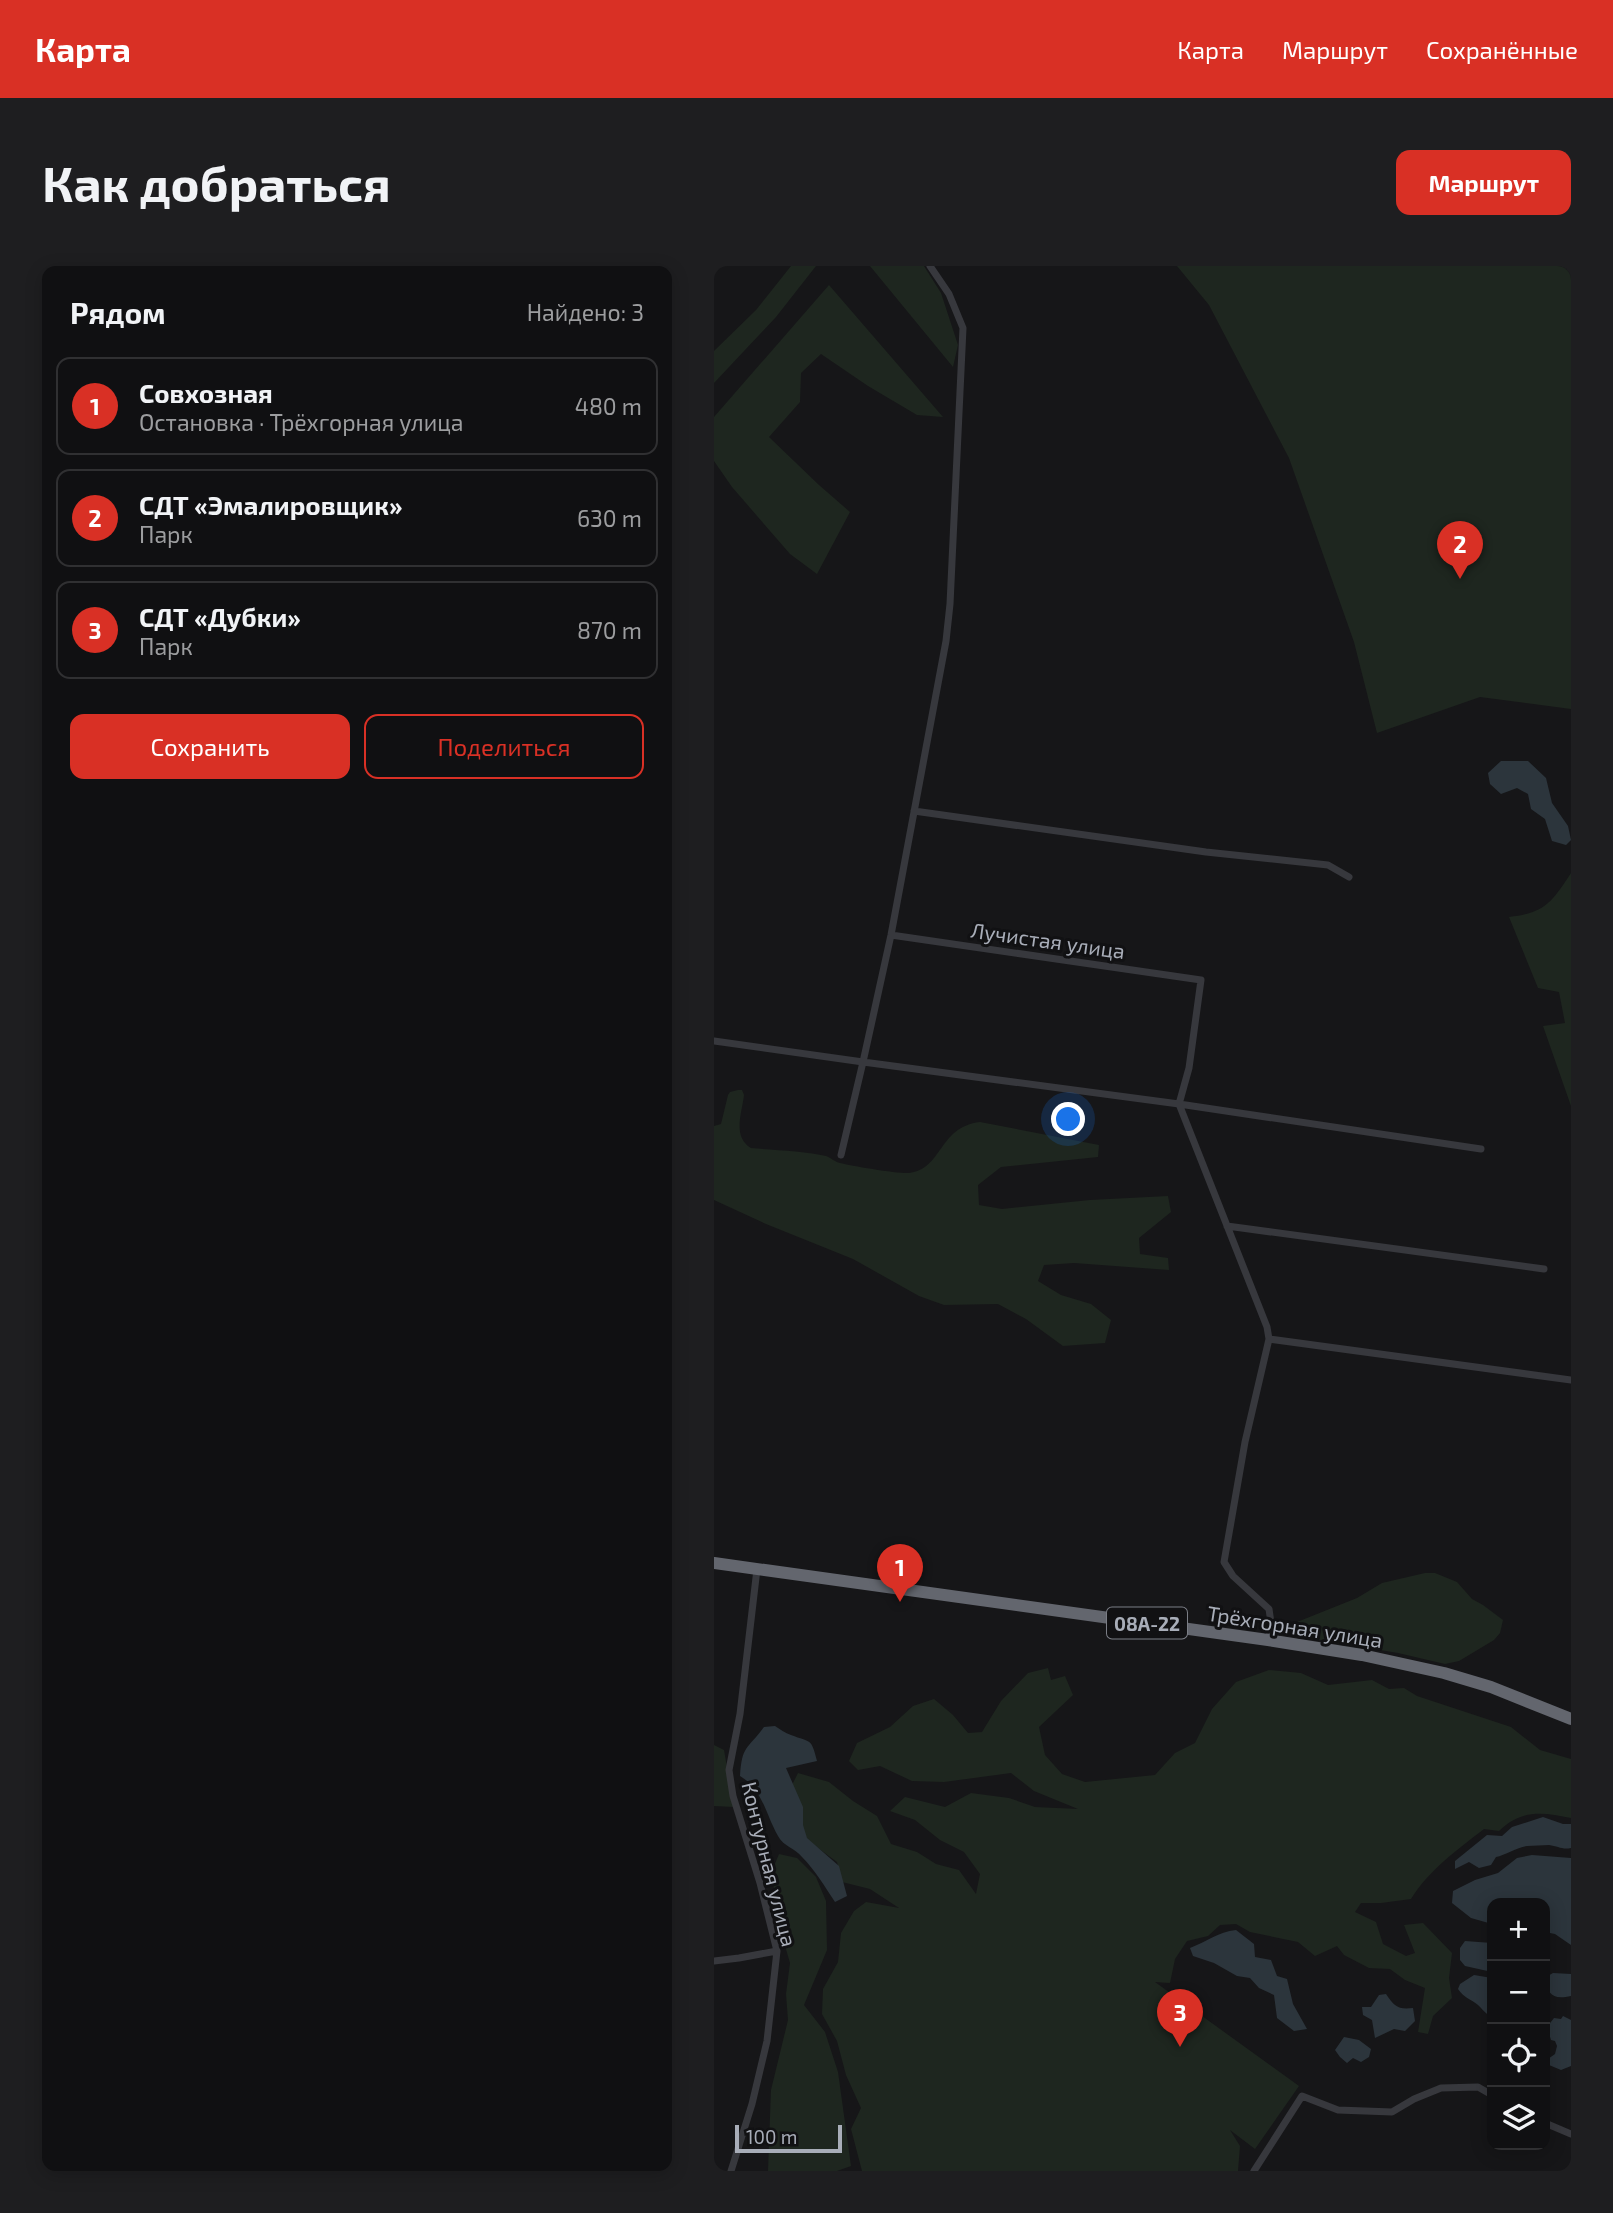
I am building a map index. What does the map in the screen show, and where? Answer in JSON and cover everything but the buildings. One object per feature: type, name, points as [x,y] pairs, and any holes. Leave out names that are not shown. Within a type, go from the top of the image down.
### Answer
[{"type":"highway","name":"Трёхгорная улица","points":[[714,1563],[1374,1657],[1491,1687],[1571,1719]]},
{"type":"street","points":[[842,1155],[891,935],[946,641],[950,604],[963,328],[949,294],[930,266]]},
{"type":"street","points":[[914,811],[1206,852],[1328,865],[1349,877]]},
{"type":"street","name":"Лучистая улица","points":[[891,935],[1201,980],[1189,1068],[1179,1104]]},
{"type":"street","points":[[714,1041],[1179,1104],[1481,1149]]},
{"type":"street","points":[[1179,1104],[1267,1327],[1269,1339],[1248,1428],[1224,1555],[1224,1562],[1230,1574],[1269,1609],[1271,1623],[1268,1640]]},
{"type":"street","points":[[1227,1226],[1544,1269]]},
{"type":"street","points":[[1269,1339],[1571,1380]]},
{"type":"street","name":"Контурная улица","points":[[732,2168],[752,2104],[767,2041],[777,1951],[760,1883],[733,1796],[729,1769],[740,1714],[757,1569]]},
{"type":"street","points":[[714,1961],[777,1951]]},
{"type":"street","points":[[1254,2171],[1302,2096],[1338,2110],[1392,2112],[1441,2088],[1478,2087],[1487,2092]]},
{"type":"street","points":[[1550,2125],[1571,2134]]},
{"type":"shaded area","points":[[791,266],[816,266],[776,317],[714,383],[714,351],[756,310]]},
{"type":"shaded area","points":[[870,266],[924,266],[941,293],[958,345],[953,367]]},
{"type":"shaded area","points":[[1177,266],[1571,266],[1571,709],[1480,697],[1377,733],[1354,642],[1289,458],[1209,305]]},
{"type":"shaded area","points":[[829,285],[943,417],[917,415],[821,354],[801,373],[800,402],[769,437],[850,512],[817,574],[790,554],[732,487],[714,461],[714,417]]},
{"type":"shaded area","points":[[1501,761],[1528,761],[1546,778],[1552,803],[1568,826],[1571,840],[1566,845],[1552,841],[1545,819],[1531,809],[1528,794],[1517,788],[1501,794],[1490,784],[1488,773]]},
{"type":"shaded area","points":[[1571,873],[1571,1106],[1543,1026],[1565,1023],[1559,992],[1538,988],[1509,917],[1539,909],[1553,899]]},
{"type":"shaded area","points":[[742,1090],[744,1095],[740,1131],[745,1143],[751,1148],[818,1154],[840,1163],[875,1170],[909,1173],[920,1170],[929,1164],[956,1132],[966,1125],[980,1122],[1099,1145],[1098,1157],[1001,1167],[978,1185],[979,1205],[1002,1209],[1090,1200],[1168,1196],[1171,1212],[1139,1238],[1140,1254],[1168,1258],[1169,1270],[1074,1263],[1044,1265],[1038,1281],[1061,1295],[1091,1304],[1111,1320],[1105,1343],[1063,1346],[1026,1319],[998,1304],[944,1305],[919,1296],[853,1259],[714,1200],[714,1126],[721,1124],[730,1092]]},
{"type":"shaded area","points":[[1435,1573],[1457,1582],[1472,1599],[1503,1620],[1500,1633],[1494,1640],[1459,1661],[1445,1664],[1398,1653],[1291,1635],[1288,1629],[1292,1624],[1357,1598],[1382,1583]]},
{"type":"shaded area","points":[[1048,1668],[1051,1680],[1065,1676],[1073,1695],[1039,1727],[1045,1755],[1062,1774],[1085,1782],[1155,1775],[1175,1753],[1195,1743],[1212,1709],[1236,1682],[1269,1670],[1301,1673],[1328,1685],[1372,1680],[1389,1689],[1404,1688],[1417,1696],[1511,1727],[1540,1750],[1571,1759],[1571,1818],[1533,1814],[1516,1819],[1499,1831],[1484,1829],[1435,1870],[1411,1899],[1361,1903],[1355,1912],[1376,1922],[1383,1944],[1406,1956],[1415,1953],[1404,1925],[1423,1923],[1452,1953],[1449,1978],[1452,1998],[1433,2016],[1428,2034],[1418,2032],[1425,1988],[1405,1980],[1390,1969],[1369,1968],[1344,1955],[1337,1946],[1315,1956],[1298,1942],[1250,1932],[1236,1924],[1220,1925],[1208,1936],[1187,1941],[1175,1959],[1170,1983],[1155,1982],[1299,2086],[1255,2149],[1230,2130],[1240,2146],[1238,2171],[862,2171],[851,2129],[861,2108],[846,2075],[837,2041],[822,2014],[823,1989],[838,1962],[841,1933],[854,1911],[866,1902],[899,1908],[870,1889],[842,1882],[837,1862],[803,1837],[792,1785],[798,1773],[829,1782],[877,1816],[891,1844],[917,1852],[936,1864],[959,1870],[976,1894],[980,1874],[964,1852],[940,1840],[915,1820],[890,1811],[905,1797],[945,1807],[971,1793],[1009,1798],[1035,1807],[1078,1809],[1034,1791],[1011,1773],[944,1782],[912,1781],[880,1766],[858,1770],[849,1761],[857,1743],[890,1727],[913,1706],[934,1699],[953,1715],[968,1733],[982,1732],[1001,1701],[1028,1673]]},
{"type":"shaded area","points":[[775,1726],[809,1742],[813,1748],[817,1761],[786,1768],[803,1807],[803,1825],[807,1838],[839,1866],[847,1896],[835,1902],[807,1862],[780,1840],[759,1795],[740,1776],[746,1749],[764,1727]]},
{"type":"shaded area","points":[[714,1745],[724,1750],[734,1807],[714,1806]]},
{"type":"shaded area","points":[[1543,1817],[1571,1824],[1571,1848],[1527,1846],[1496,1857],[1491,1865],[1479,1868],[1469,1862],[1455,1869],[1455,1861],[1487,1835],[1502,1836],[1512,1827]]},
{"type":"shaded area","points":[[779,1854],[797,1858],[816,1877],[826,1901],[827,1950],[804,2005],[825,2032],[838,2072],[851,2166],[837,2171],[768,2171],[771,2090],[788,2020],[786,1994],[790,1963],[777,1918],[772,1871]]},
{"type":"shaded area","points":[[1532,1855],[1571,1858],[1571,1945],[1550,1933],[1550,1898],[1487,1898],[1487,1923],[1471,1918],[1452,1903],[1453,1891],[1498,1873],[1517,1858]]},
{"type":"shaded area","points":[[1236,1930],[1254,1944],[1255,1957],[1271,1960],[1277,1976],[1287,1979],[1293,2004],[1307,2029],[1294,2031],[1277,2018],[1274,1995],[1259,1988],[1250,1978],[1237,1976],[1214,1963],[1193,1956],[1190,1948]]},
{"type":"shaded area","points":[[1465,1941],[1487,1943],[1487,1971],[1465,1966],[1460,1960],[1460,1948]]},
{"type":"shaded area","points":[[1571,1974],[1571,1996],[1552,1995],[1550,1975]]},
{"type":"shaded area","points":[[1474,1975],[1487,1977],[1487,2014],[1458,1989],[1460,1984]]},
{"type":"shaded area","points":[[1386,1994],[1397,2006],[1413,2008],[1415,2021],[1405,2031],[1394,2029],[1375,2038],[1372,2020],[1363,2015],[1362,2007],[1371,2007],[1379,1995]]},
{"type":"shaded area","points":[[1563,2016],[1571,2020],[1571,2066],[1561,2070],[1550,2065],[1550,2058],[1555,2054],[1557,2046],[1550,2037],[1550,2023],[1554,2018],[1561,2019]]},
{"type":"shaded area","points":[[1344,2037],[1359,2040],[1371,2049],[1369,2057],[1361,2062],[1353,2058],[1347,2063],[1335,2050]]},
{"type":"place","name":"СДТ «Эмалировщик»","points":[[1460,579]]},
{"type":"place","name":"Совхозная","points":[[900,1602]]},
{"type":"place","name":"СДТ «Дубки»","points":[[1180,2047]]}]
